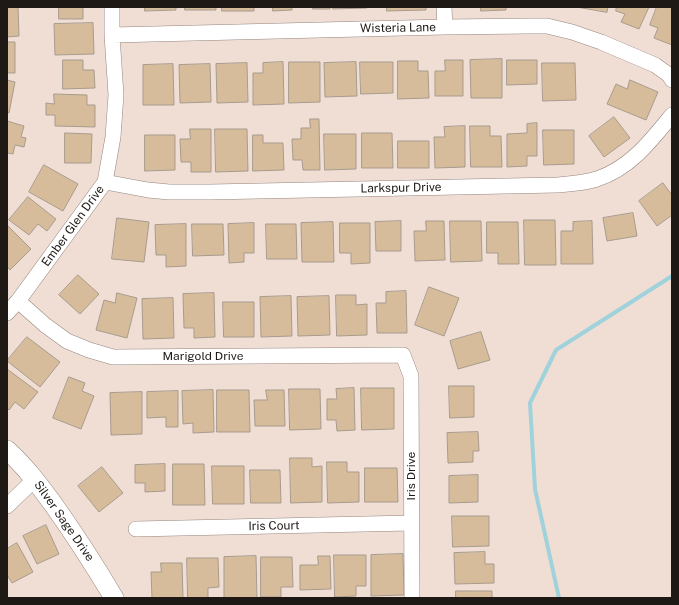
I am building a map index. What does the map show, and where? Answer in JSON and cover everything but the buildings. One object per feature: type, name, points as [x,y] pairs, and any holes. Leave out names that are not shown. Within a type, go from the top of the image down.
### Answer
[{"type":"street","name":"Ember Glen Drive","points":[[7,313],[18,302],[105,182],[114,137],[116,95],[112,35],[112,7]]},
{"type":"street","points":[[444,7],[445,27]]},
{"type":"street","name":"Wisteria Lane","points":[[112,35],[547,26],[572,32],[601,42],[655,66],[669,75],[672,80]]},
{"type":"street","name":"Larkspur Drive","points":[[105,182],[169,192],[541,185],[576,183],[596,180],[615,172],[647,146],[672,116]]},
{"type":"street","name":"Marigold Drive","points":[[18,302],[45,325],[68,341],[89,350],[113,357],[403,355]]},
{"type":"street","name":"Iris Drive","points":[[403,355],[411,376],[412,598]]},
{"type":"street","name":"Silver Sage Drive","points":[[7,450],[35,479],[71,529],[114,598]]},
{"type":"street","points":[[7,506],[35,479]]},
{"type":"street","name":"Iris Court","points":[[136,529],[411,523]]},
{"type":"waterway","points":[[559,598],[535,489],[530,403],[556,350],[672,276]]}]
